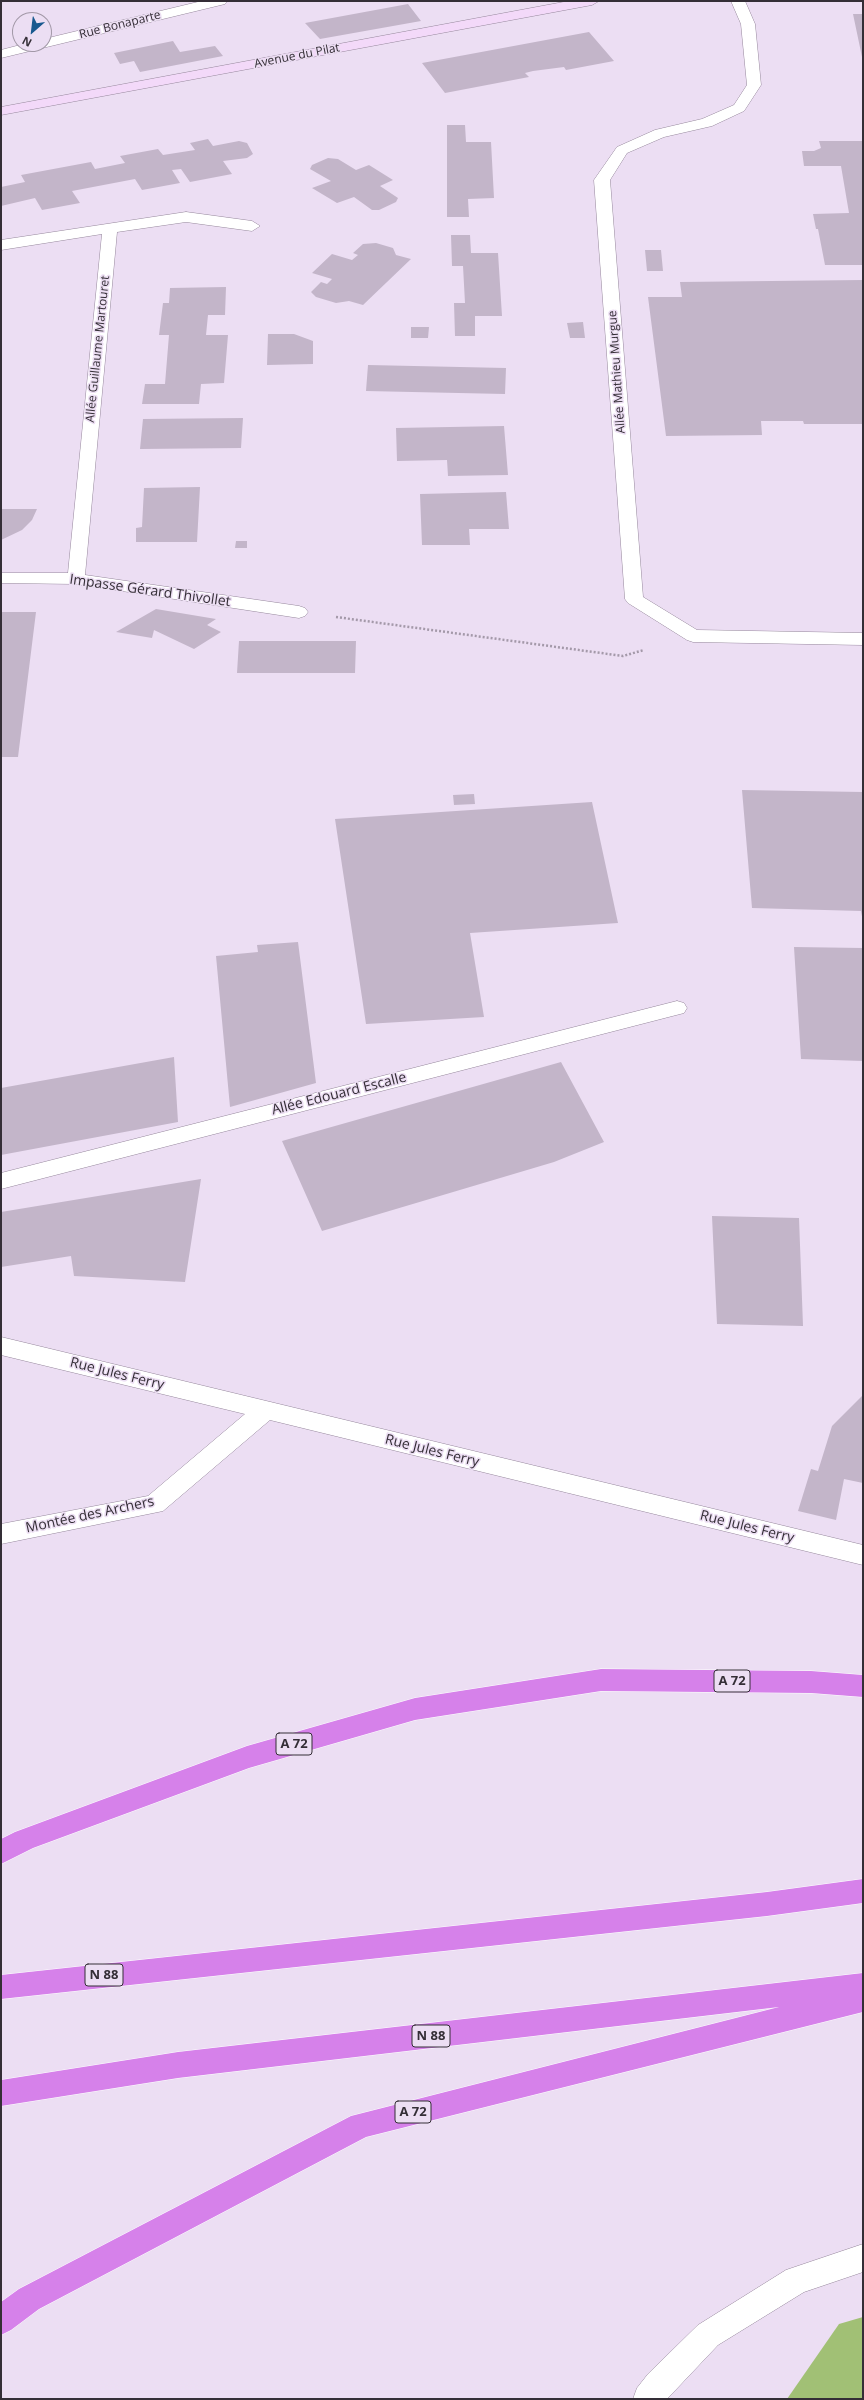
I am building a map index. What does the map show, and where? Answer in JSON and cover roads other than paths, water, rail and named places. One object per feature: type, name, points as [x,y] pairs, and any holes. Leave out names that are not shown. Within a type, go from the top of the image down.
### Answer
[{"type":"highway","name":"A 72","points":[[1,1852],[24,1840],[247,1757],[415,1709],[601,1680],[812,1682],[863,1686]]},
{"type":"highway","name":"N 88","points":[[1,1987],[767,1904],[863,1891]]},
{"type":"highway","name":"N 88","points":[[1,2093],[178,2065],[863,1986]]},
{"type":"highway","name":"A 72","points":[[1,2320],[29,2298],[361,2125],[863,2000]]},
{"type":"main road","name":"Avenue du Pilat","points":[[1,111],[592,1]]},
{"type":"street","name":"Rue Bonaparte","points":[[52,41],[220,1]]},
{"type":"street","name":"Allée Mathieu Murgue","points":[[738,1],[748,24],[754,85],[739,108],[707,123],[660,133],[622,150],[602,180],[634,599],[693,636],[863,639]]},
{"type":"street","points":[[1,54],[12,51]]},
{"type":"street","points":[[1,245],[186,217],[252,226]]},
{"type":"street","name":"Allée Guillaume Martouret","points":[[76,579],[110,228]]},
{"type":"street","name":"Impasse Gérard Thivollet","points":[[1,578],[76,579],[298,612]]},
{"type":"street","name":"Allée Edouard Escalle","points":[[1,1181],[677,1008]]},
{"type":"street","name":"Rue Jules Ferry","points":[[1,1346],[863,1555]]},
{"type":"street","name":"Montée des Archers","points":[[1,1534],[155,1504],[266,1410]]},
{"type":"street","points":[[648,2399],[659,2385],[708,2335],[796,2280],[863,2258]]}]
